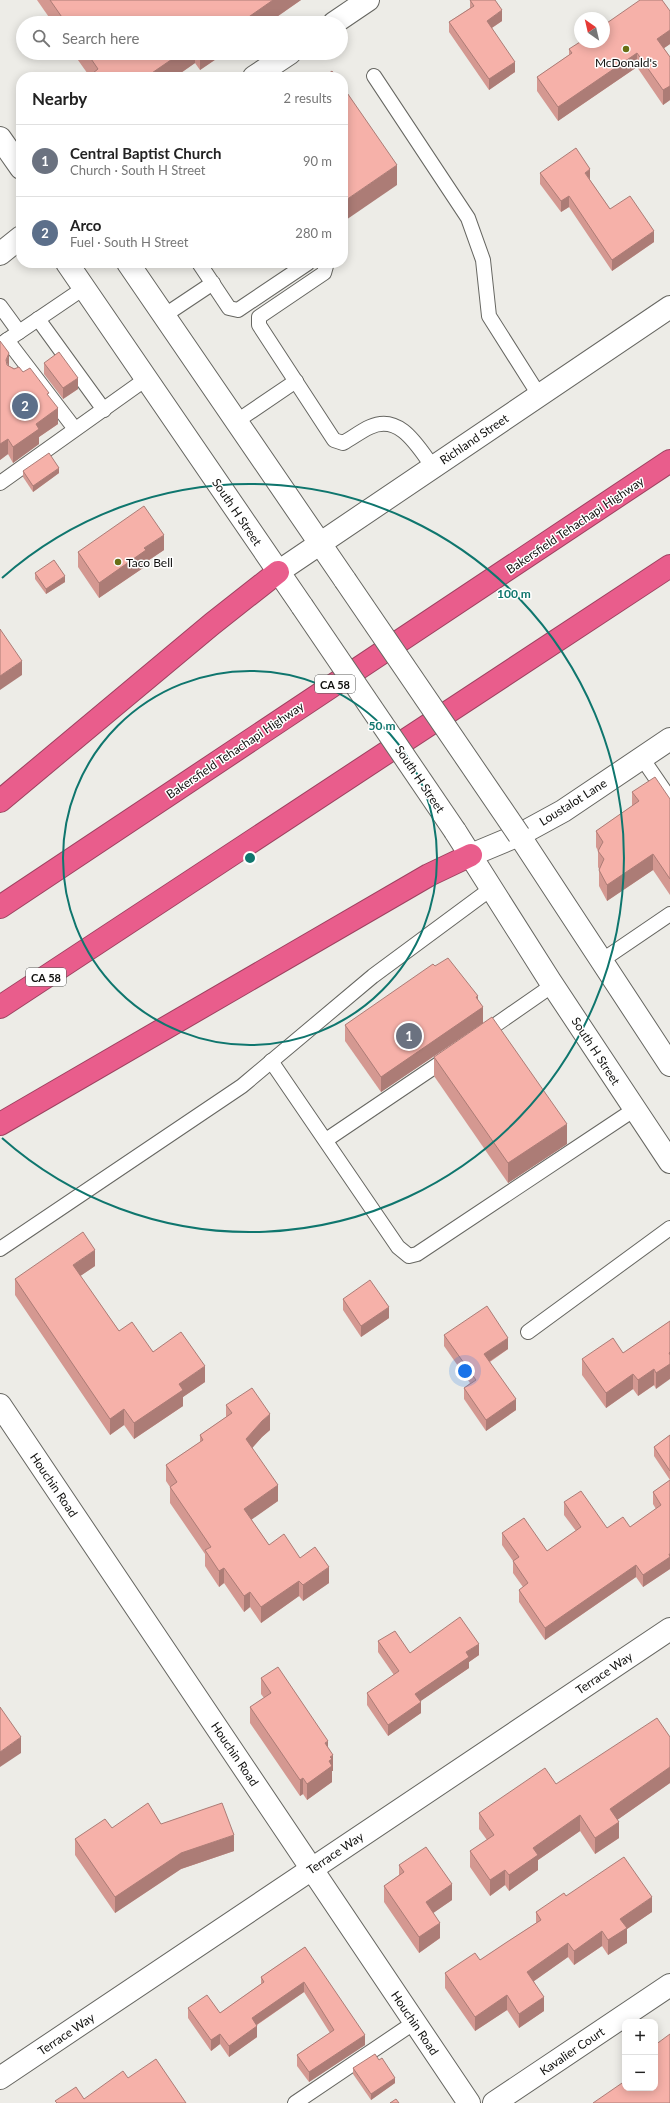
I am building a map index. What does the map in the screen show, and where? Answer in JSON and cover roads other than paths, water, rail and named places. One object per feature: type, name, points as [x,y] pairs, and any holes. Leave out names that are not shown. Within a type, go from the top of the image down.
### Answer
[{"type":"highway","name":"Bakersfield Tehachapi Highway","points":[[0,906],[670,461]]},
{"type":"highway","name":"CA 58","points":[[0,1007],[670,566]]},
{"type":"highway","points":[[0,801],[278,572]]},
{"type":"highway","points":[[0,1124],[429,874],[471,855]]},
{"type":"street","points":[[344,16],[368,0]]},
{"type":"street","points":[[262,72],[280,60]]},
{"type":"street","points":[[0,139],[16,161]]},
{"type":"street","points":[[0,254],[16,241]]},
{"type":"street","name":"South H Street","points":[[70,268],[471,855],[553,985],[670,1162]]},
{"type":"street","points":[[131,268],[321,543],[519,835],[670,1065]]},
{"type":"street","name":"Richland Street","points":[[278,572],[670,307]]},
{"type":"street","name":"Loustalot Lane","points":[[471,855],[519,835],[563,811],[670,740]]},
{"type":"street","name":"Houchin Road","points":[[0,1405],[469,2103]]},
{"type":"street","name":"Terrace Way","points":[[0,2078],[670,1628]]},
{"type":"street","name":"Kavalier Court","points":[[494,2103],[670,1985]]},
{"type":"lane","points":[[374,76],[468,218],[483,260],[489,316],[539,395]]},
{"type":"lane","points":[[202,268],[229,308],[238,310],[243,300],[291,268]]},
{"type":"lane","points":[[325,268],[324,273],[259,317],[259,325],[334,440],[343,443],[371,426],[386,423],[401,428],[409,434],[433,467]]},
{"type":"lane","points":[[165,316],[212,283]]},
{"type":"lane","points":[[75,429],[28,367],[4,343],[84,288]]},
{"type":"lane","points":[[2,312],[19,332]]},
{"type":"lane","points":[[38,319],[104,410]]},
{"type":"lane","points":[[14,376],[28,367]]},
{"type":"lane","points":[[0,483],[146,379]]},
{"type":"lane","points":[[237,421],[296,381]]},
{"type":"lane","points":[[642,758],[670,799]]},
{"type":"lane","points":[[0,1249],[242,1086],[374,976],[492,888]]},
{"type":"lane","points":[[601,961],[670,914]]},
{"type":"lane","points":[[326,1140],[553,985]]},
{"type":"lane","points":[[271,1061],[398,1247],[409,1256],[417,1254],[635,1109]]},
{"type":"lane","points":[[528,1332],[670,1228]]},
{"type":"lane","points":[[295,2103],[415,2022]]},
{"type":"place","name":"McDonald's","points":[[626,49]]},
{"type":"place","name":"Arco","points":[[25,406]]},
{"type":"place","name":"Taco Bell","points":[[118,562]]},
{"type":"place","name":"Central Baptist Church","points":[[409,1036]]}]
